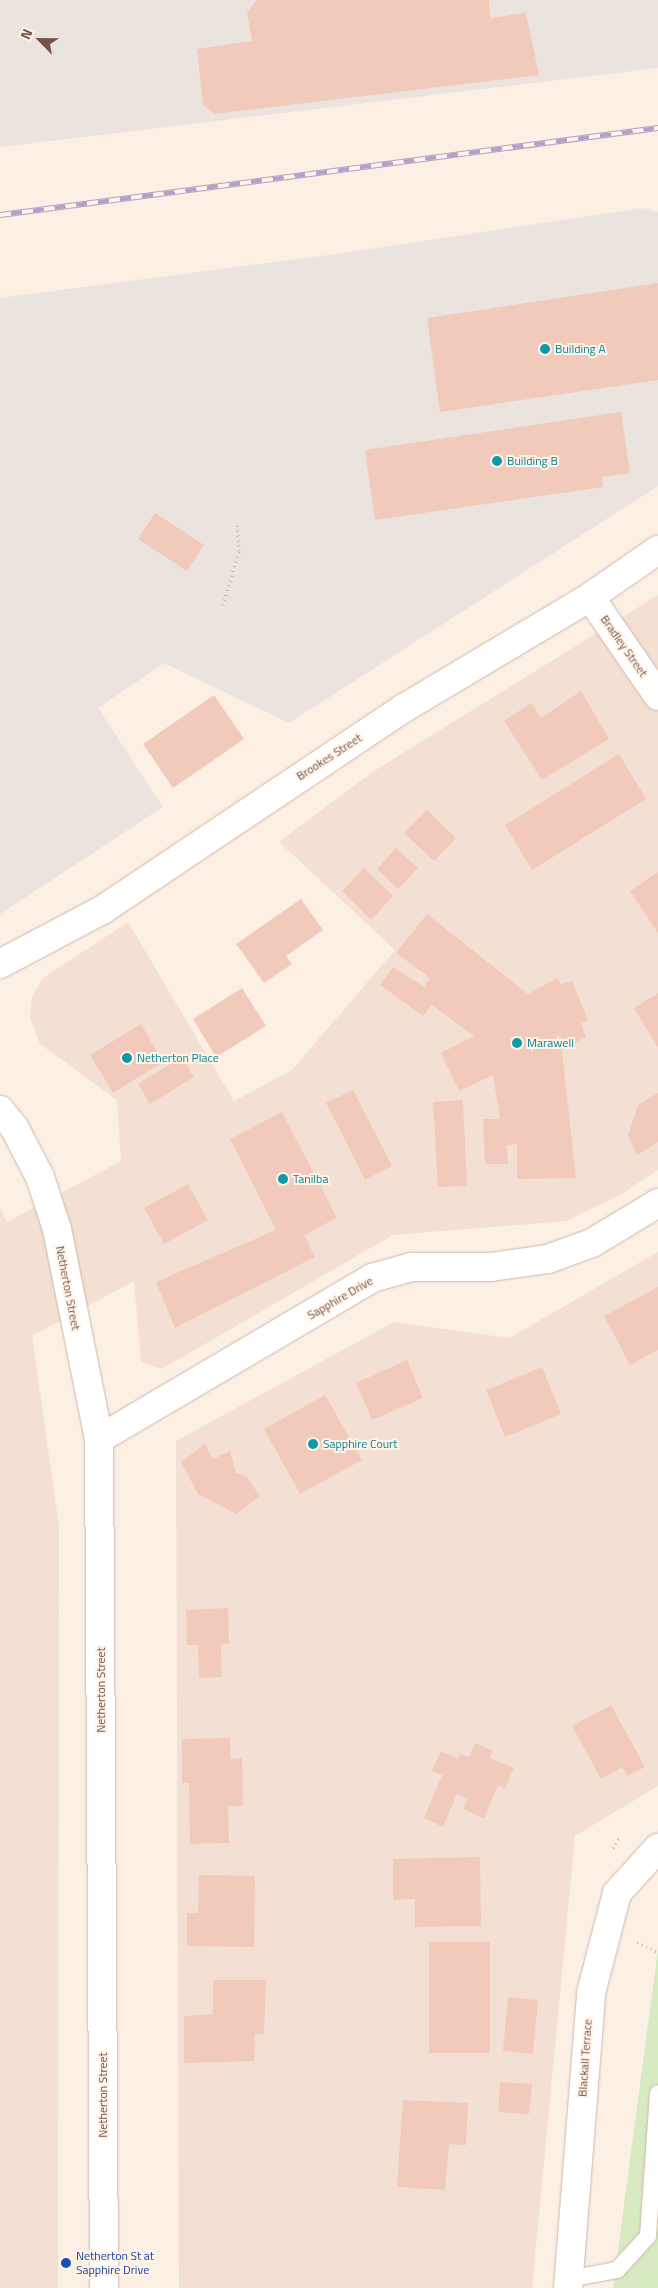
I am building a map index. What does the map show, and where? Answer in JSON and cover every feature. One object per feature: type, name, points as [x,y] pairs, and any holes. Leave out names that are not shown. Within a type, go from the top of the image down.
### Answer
[{"type":"street","name":"Brookes Street","points":[[0,964],[102,910],[404,708],[590,597],[658,550]]},
{"type":"street","name":"Bradley Street","points":[[590,597],[658,696]]},
{"type":"street","name":"Netherton Street","points":[[0,1110],[14,1127],[40,1177],[57,1229],[99,1439],[104,2288]]},
{"type":"street","name":"Sapphire Drive","points":[[99,1439],[372,1278],[412,1267],[491,1267],[548,1259],[592,1243],[658,1203]]},
{"type":"street","name":"Blackall Terrace","points":[[569,2283],[590,1993],[617,1893],[658,1848]]},
{"type":"lane","points":[[569,2283],[617,2270],[648,2236],[658,2093]]},
{"type":"path","points":[[223,605],[238,551],[237,524]]},
{"type":"path","points":[[611,1853],[620,1837]]},
{"type":"path","points":[[632,1940],[658,1952]]},
{"type":"shaded area","points":[[0,0],[658,0],[658,68],[0,147]]},
{"type":"shaded area","points":[[643,208],[658,212],[658,486],[289,723],[164,663],[98,708],[163,807],[0,914],[0,298],[344,253]]},
{"type":"shaded area","points":[[658,595],[658,1170],[622,1194],[566,1221],[393,1235],[162,1369],[141,1362],[134,1281],[32,1336],[59,1526],[58,2288],[0,2288],[0,1208],[7,1222],[121,1161],[117,1100],[40,1044],[30,1018],[32,996],[43,978],[128,922],[234,1101],[292,1070],[395,950],[279,842],[374,771]]},
{"type":"shaded area","points":[[658,1252],[658,1786],[575,1836],[532,2288],[179,2288],[176,1441],[394,1322],[509,1338]]},
{"type":"green space","points":[[658,1949],[658,2288],[613,2288]]},
{"type":"building","points":[[257,0],[489,0],[490,18],[526,13],[539,75],[215,114],[203,105],[197,49],[252,41],[247,12]]},
{"type":"building","name":"Building A","points":[[658,283],[658,380],[440,412],[427,318]]},
{"type":"building","name":"Building B","points":[[621,412],[630,473],[602,477],[603,487],[375,520],[365,450]]},
{"type":"building","points":[[155,513],[204,545],[187,571],[138,539]]},
{"type":"building","points":[[581,691],[609,739],[542,780],[504,721],[531,703],[541,718]]},
{"type":"building","points":[[214,695],[244,739],[173,788],[143,744]]},
{"type":"building","points":[[619,754],[646,799],[532,870],[505,825]]},
{"type":"building","points":[[427,810],[456,838],[434,861],[404,833]]},
{"type":"building","points":[[396,848],[418,868],[398,889],[377,869]]},
{"type":"building","points":[[364,868],[393,896],[371,920],[342,891]]},
{"type":"building","points":[[658,872],[658,933],[630,891]]},
{"type":"building","points":[[301,899],[323,930],[286,956],[292,964],[264,983],[236,944]]},
{"type":"building","name":"Marawell","points":[[427,914],[528,994],[557,978],[561,984],[572,981],[588,1020],[581,1024],[586,1037],[562,1050],[576,1178],[517,1179],[517,1144],[507,1145],[508,1164],[485,1164],[483,1119],[500,1119],[493,1075],[459,1091],[441,1053],[474,1036],[432,1005],[423,1016],[380,985],[393,967],[424,987],[430,978],[396,953]]},
{"type":"building","points":[[242,988],[266,1026],[216,1057],[193,1019]]},
{"type":"building","points":[[658,993],[658,1047],[634,1008]]},
{"type":"building","name":"Netherton Place","points":[[141,1024],[163,1062],[113,1093],[90,1055]]},
{"type":"building","points":[[182,1057],[194,1077],[150,1104],[138,1084]]},
{"type":"building","points":[[353,1090],[392,1166],[365,1180],[326,1103]]},
{"type":"building","points":[[658,1093],[658,1142],[637,1155],[628,1135],[638,1105]]},
{"type":"building","points":[[463,1100],[467,1186],[438,1187],[433,1102]]},
{"type":"building","points":[[282,1112],[337,1218],[304,1235],[315,1257],[175,1328],[156,1282],[276,1230],[230,1139]]},
{"type":"building","points":[[188,1184],[208,1220],[164,1244],[144,1208]]},
{"type":"building","points":[[658,1287],[658,1350],[630,1365],[604,1316]]},
{"type":"building","points":[[407,1360],[423,1398],[372,1420],[356,1383]]},
{"type":"building","points":[[542,1367],[561,1414],[505,1437],[486,1390]]},
{"type":"building","name":"Sapphire Court","points":[[325,1395],[362,1460],[300,1494],[264,1429]]},
{"type":"building","points":[[205,1444],[213,1459],[230,1451],[236,1473],[246,1476],[260,1496],[236,1514],[198,1494],[181,1462]]},
{"type":"building","points":[[228,1608],[229,1643],[221,1644],[222,1677],[199,1678],[198,1645],[187,1645],[186,1610]]},
{"type":"building","points":[[611,1705],[645,1767],[627,1776],[622,1767],[601,1779],[572,1726]]},
{"type":"building","points":[[230,1738],[230,1759],[242,1758],[243,1806],[228,1806],[229,1843],[190,1844],[189,1783],[182,1783],[182,1739]]},
{"type":"building","points":[[475,1743],[493,1751],[490,1758],[514,1768],[505,1788],[498,1785],[484,1818],[463,1809],[468,1799],[457,1794],[443,1827],[424,1818],[442,1775],[432,1771],[441,1751],[458,1759],[460,1754],[469,1757]]},
{"type":"building","points":[[480,1857],[481,1926],[415,1927],[415,1899],[393,1900],[393,1859]]},
{"type":"building","points":[[199,1875],[255,1876],[254,1947],[187,1946],[187,1913],[198,1913]]},
{"type":"building","points":[[429,1942],[490,1942],[490,2053],[429,2053]]},
{"type":"building","points":[[213,1980],[266,1980],[264,2034],[255,2034],[254,2061],[184,2063],[184,2016],[213,2014]]},
{"type":"building","points":[[508,1997],[538,2000],[533,2054],[503,2051]]},
{"type":"building","points":[[500,2082],[532,2084],[529,2114],[498,2112]]},
{"type":"building","points":[[403,2100],[468,2103],[466,2145],[449,2144],[445,2190],[397,2187]]},
{"type":"railway","points":[[0,215],[658,128]]},
{"type":"place","name":"Building A","points":[[545,349]]},
{"type":"place","name":"Building B","points":[[497,461]]},
{"type":"place","name":"Marawell","points":[[517,1043]]},
{"type":"place","name":"Netherton Place","points":[[127,1058]]},
{"type":"place","name":"Tanilba","points":[[283,1179]]},
{"type":"place","name":"Sapphire Court","points":[[313,1444]]},
{"type":"place","name":"Netherton St at Sapphire Drive","points":[[66,2263]]}]
